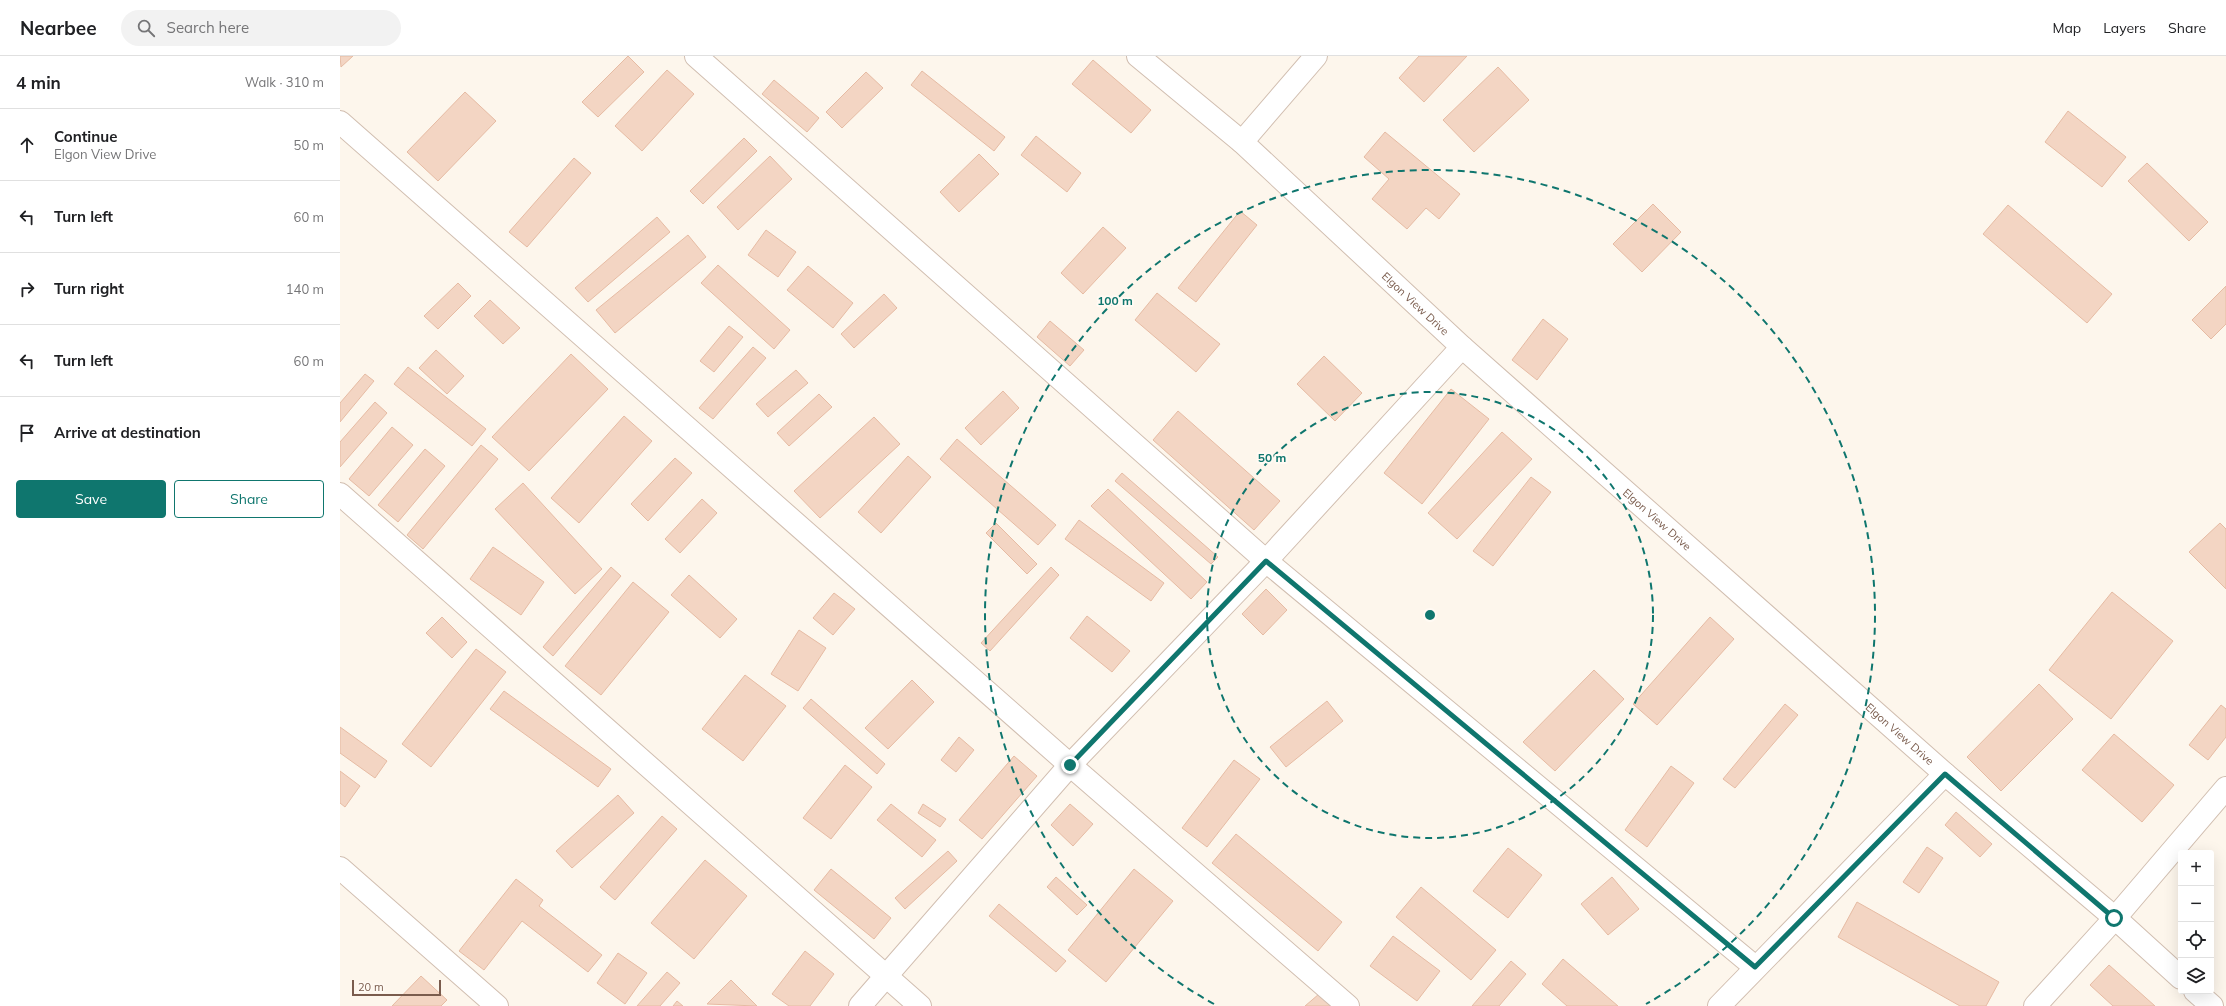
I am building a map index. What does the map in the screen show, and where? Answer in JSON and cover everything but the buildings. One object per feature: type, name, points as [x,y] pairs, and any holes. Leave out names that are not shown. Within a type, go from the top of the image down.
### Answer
[{"type":"street","points":[[696,56],[1266,561],[1755,967]]},
{"type":"street","name":"Elgon View Drive","points":[[1138,56],[1242,142],[1462,347],[1945,774],[2114,918],[2178,975]]},
{"type":"street","points":[[1242,142],[1316,56]]},
{"type":"street","points":[[340,122],[1070,765],[1348,1006]]},
{"type":"street","points":[[860,1006],[887,978],[1070,765],[1266,561],[1462,347]]},
{"type":"street","points":[[340,494],[920,1006]]},
{"type":"street","points":[[1719,1006],[1755,967],[1945,774]]},
{"type":"street","points":[[2035,1006],[2114,918],[2226,788]]},
{"type":"street","points":[[340,868],[497,1006]]},
{"type":"street","points":[[2198,994],[2212,1006]]},
{"type":"route","points":[[1070,765],[1266,561],[1755,967],[1945,774],[2114,918]]}]
